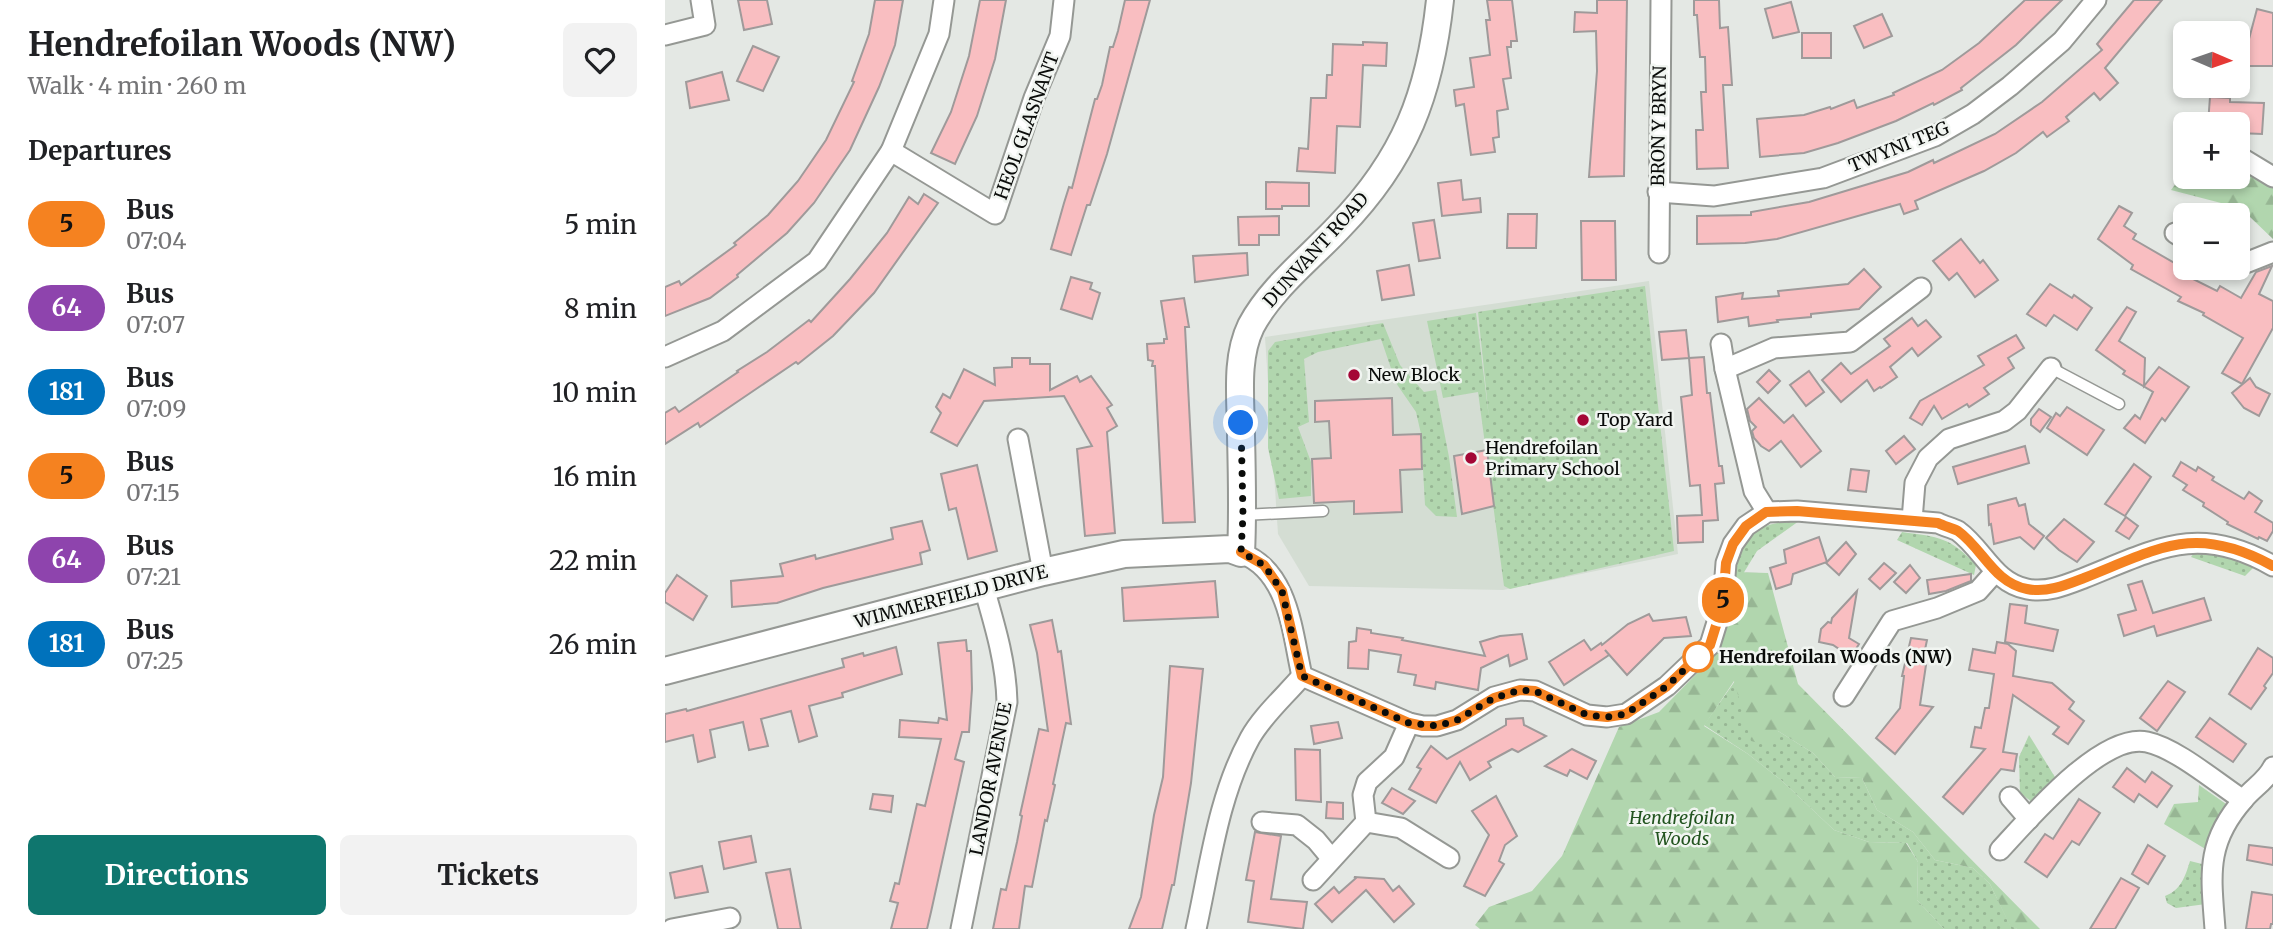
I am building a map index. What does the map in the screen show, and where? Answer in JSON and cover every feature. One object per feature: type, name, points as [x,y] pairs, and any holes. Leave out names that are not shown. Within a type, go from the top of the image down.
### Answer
[{"type":"street","points":[[665,35],[705,25],[701,0]]},
{"type":"street","points":[[665,357],[723,331],[817,261],[891,150],[939,34],[944,0]]},
{"type":"street","name":"HEOL GLASNANT","points":[[891,150],[995,215],[1034,98],[1059,36],[1064,0]]},
{"type":"street","name":"DUNVANT ROAD","points":[[1241,552],[1243,515],[1240,372],[1248,335],[1270,300],[1355,209],[1403,142],[1430,69],[1440,0]]},
{"type":"street","name":"BRON Y BRYN","points":[[1659,253],[1661,0]]},
{"type":"street","name":"TWYNI TEG","points":[[1658,192],[1714,196],[1823,178],[1935,136],[1973,114],[2010,86],[2062,41],[2096,0]]},
{"type":"street","points":[[2250,163],[2273,177]]},
{"type":"street","points":[[2250,261],[2273,252]]},
{"type":"street","points":[[1725,369],[1774,348],[1850,342],[1921,288]]},
{"type":"street","points":[[1721,344],[1754,491],[1766,512]]},
{"type":"street","points":[[1912,520],[1915,483],[1928,458],[1949,439],[2004,421],[2017,411],[2051,368]]},
{"type":"street","points":[[1018,439],[1043,572]]},
{"type":"street","points":[[1302,676],[1409,723],[1437,726],[1457,720],[1494,698],[1520,690],[1535,691],[1587,715],[1607,717],[1626,714],[1667,686],[1710,645],[1723,603],[1726,563],[1733,544],[1746,526],[1766,512],[1797,511],[1938,523],[1957,530],[1995,572],[2008,582],[2025,589],[2047,590],[2071,584],[2156,550],[2186,543],[2209,542],[2232,547],[2273,566]]},
{"type":"street","name":"WIMMERFIELD DRIVE","points":[[665,671],[1043,572],[1124,554],[1230,549],[1241,552]]},
{"type":"street","points":[[1241,552],[1264,565],[1282,591],[1302,676]]},
{"type":"street","points":[[1844,695],[1892,621],[1937,608],[1978,591],[1995,572]]},
{"type":"street","name":"LANDOR AVENUE","points":[[961,929],[1007,702],[1007,679],[999,637],[984,588]]},
{"type":"street","points":[[1196,929],[1217,828],[1235,772],[1251,737],[1302,676]]},
{"type":"street","points":[[1366,822],[1363,795],[1367,782],[1394,757],[1409,723]]},
{"type":"street","points":[[2000,850],[2066,781],[2108,750],[2129,741],[2146,742],[2167,749],[2243,800]]},
{"type":"street","points":[[2215,929],[2211,885],[2214,848],[2227,822],[2243,800],[2270,774],[2273,766]]},
{"type":"street","points":[[2010,797],[2029,819]]},
{"type":"street","points":[[1262,822],[1297,825],[1316,840],[1331,858]]},
{"type":"street","points":[[1313,880],[1366,822]]},
{"type":"street","points":[[1366,822],[1401,828],[1450,858]]},
{"type":"street","points":[[672,929],[730,917]]},
{"type":"lane","points":[[2051,368],[2119,404]]},
{"type":"lane","points":[[1243,515],[1323,511]]},
{"type":"shaded area","name":"Hendrefoilan Primary School","points":[[1649,281],[1678,554],[1503,590],[1309,586],[1278,534],[1265,337]]},
{"type":"green space","points":[[2250,174],[2273,186],[2273,239],[2250,217],[2250,203],[2221,203],[2171,190],[2173,187],[2250,189]]},
{"type":"green space","points":[[1645,286],[1674,551],[1510,589],[1504,586],[1478,392],[1443,398],[1427,321],[1476,313],[1489,418],[1478,312]]},
{"type":"green space","points":[[1383,323],[1400,365],[1424,392],[1436,390],[1457,517],[1436,516],[1425,505],[1421,434],[1416,412],[1396,383],[1381,339],[1318,352],[1304,359],[1309,422],[1298,427],[1311,462],[1311,496],[1279,499],[1268,448],[1268,351],[1275,342]]},
{"type":"green space","points":[[1799,521],[1757,551],[1743,574],[1735,576],[1742,550],[1754,533],[1772,524]]},
{"type":"green space","points":[[1902,532],[1935,537],[1951,544],[1976,565],[1974,575],[1897,540]]},
{"type":"green space","points":[[2194,553],[2225,556],[2254,567],[2245,576],[2191,557]]},
{"type":"green space","name":"Hendrefoilan Woods","points":[[1736,572],[1768,573],[1798,684],[2040,929],[2017,929],[2010,926],[1990,884],[1973,868],[1935,860],[1913,832],[1877,810],[1862,778],[1835,777],[1813,753],[1778,731],[1766,745],[1751,741],[1734,681],[1704,726],[1748,754],[1781,780],[1834,830],[1869,842],[1906,843],[1918,862],[1917,900],[1944,929],[1480,929],[1475,925],[1489,907],[1532,891],[1562,856],[1619,727],[1659,712],[1718,652]]},
{"type":"green space","points":[[1735,681],[1778,731],[1813,753],[1835,777],[1862,778],[1877,810],[1913,832],[1935,860],[1973,868],[1990,884],[2010,925],[2017,929],[1944,929],[1917,900],[1918,862],[1907,843],[1869,842],[1834,830],[1781,780],[1704,725]]},
{"type":"green space","points":[[2029,735],[2058,782],[2032,802],[2020,793],[2019,757]]},
{"type":"green space","points":[[2199,785],[2226,804],[2207,850],[2164,824],[2174,804],[2198,802]]},
{"type":"green space","points":[[2190,861],[2206,865],[2206,904],[2176,908],[2167,903],[2165,896],[2179,887]]},
{"type":"building","points":[[738,0],[767,0],[772,24],[744,30]]},
{"type":"building","points":[[875,0],[903,0],[895,45],[850,150],[814,203],[787,233],[737,275],[738,277],[710,298],[665,316],[665,287],[679,281],[681,285],[736,245],[734,243],[768,215],[798,181],[826,140],[854,82],[852,81],[869,34]]},
{"type":"building","points":[[980,0],[1006,0],[995,59],[977,116],[955,164],[931,153],[951,112],[969,56]]},
{"type":"building","points":[[1125,0],[1150,0],[1107,154],[1071,255],[1051,249],[1069,187],[1072,188]]},
{"type":"building","points":[[1487,0],[1512,0],[1517,41],[1511,41],[1511,47],[1507,47],[1511,78],[1503,79],[1508,109],[1497,111],[1499,137],[1493,138],[1495,152],[1471,155],[1464,104],[1456,106],[1454,90],[1474,87],[1470,58],[1490,55]]},
{"type":"building","points":[[1597,0],[1627,0],[1624,176],[1589,177],[1597,71],[1596,31],[1574,32],[1575,12],[1597,13]]},
{"type":"building","points":[[1694,0],[1719,0],[1720,28],[1728,27],[1732,85],[1723,85],[1728,168],[1697,169],[1696,130],[1703,130],[1701,92],[1706,92],[1705,57],[1700,57]]},
{"type":"building","points":[[2025,0],[2062,0],[2016,45],[1961,88],[1962,90],[1934,105],[1933,103],[1896,121],[1838,143],[1804,153],[1760,157],[1757,119],[1804,115],[1854,100],[1857,108],[1894,95],[1893,93],[1942,70],[1979,43]]},
{"type":"building","points":[[2134,0],[2162,0],[2105,68],[2118,83],[2100,100],[2094,93],[2066,117],[2069,121],[2047,137],[2043,132],[2016,153],[1984,171],[1915,201],[1918,209],[1904,214],[1900,204],[1777,239],[1697,244],[1697,216],[1751,215],[1751,212],[1809,202],[1908,172],[1933,160],[1934,163],[1995,134],[2042,102],[2102,50],[2097,44]]},
{"type":"building","points":[[1791,2],[1799,32],[1773,38],[1765,9]]},
{"type":"building","points":[[2257,9],[2273,13],[2273,66],[2251,66],[2251,32]]},
{"type":"building","points":[[1882,14],[1892,36],[1864,48],[1854,26]]},
{"type":"building","points":[[1802,33],[1831,33],[1831,58],[1802,58]]},
{"type":"building","points":[[1363,42],[1387,43],[1386,66],[1363,65],[1360,127],[1337,126],[1335,173],[1297,171],[1299,148],[1308,149],[1311,98],[1326,98],[1327,75],[1332,75],[1333,44],[1363,45]]},
{"type":"building","points":[[753,46],[779,57],[763,91],[737,81]]},
{"type":"building","points":[[722,72],[729,100],[690,108],[686,82]]},
{"type":"building","points":[[2210,98],[2230,98],[2230,102],[2264,103],[2262,134],[2250,134],[2250,112],[2209,112]]},
{"type":"building","points":[[1461,180],[1463,200],[1480,198],[1481,212],[1442,216],[1438,183]]},
{"type":"building","points":[[1266,182],[1309,183],[1309,206],[1266,209]]},
{"type":"building","points":[[924,194],[938,203],[874,293],[833,336],[798,364],[796,362],[700,427],[698,423],[665,444],[665,413],[675,407],[679,412],[809,320],[811,322],[887,233],[909,197],[918,204]]},
{"type":"building","points":[[2119,206],[2132,213],[2124,226],[2136,234],[2133,239],[2173,262],[2173,280],[2195,280],[2217,291],[2220,286],[2241,298],[2256,272],[2272,266],[2259,294],[2273,301],[2273,328],[2242,384],[2222,373],[2243,338],[2203,315],[2204,313],[2178,301],[2181,297],[2131,269],[2133,265],[2098,239]]},
{"type":"building","points":[[1508,214],[1537,214],[1536,248],[1507,248]]},
{"type":"building","points":[[1279,216],[1279,235],[1259,235],[1259,245],[1239,245],[1238,217]]},
{"type":"building","points":[[1434,220],[1440,258],[1419,261],[1413,223]]},
{"type":"building","points":[[1581,221],[1615,221],[1616,280],[1582,280]]},
{"type":"building","points":[[1961,239],[1980,263],[1983,260],[1998,280],[1975,297],[1957,273],[1949,280],[1933,261]]},
{"type":"building","points":[[1247,253],[1248,275],[1195,282],[1193,256]]},
{"type":"building","points":[[1409,265],[1414,295],[1382,300],[1377,271]]},
{"type":"building","points":[[1864,269],[1881,287],[1859,309],[1811,314],[1811,317],[1749,326],[1748,317],[1718,322],[1716,297],[1743,293],[1742,299],[1779,296],[1778,291],[1848,284]]},
{"type":"building","points":[[1071,277],[1092,283],[1090,289],[1100,293],[1092,319],[1061,309]]},
{"type":"building","points":[[2050,284],[2072,298],[2074,295],[2092,308],[2077,330],[2054,315],[2046,326],[2027,314]]},
{"type":"building","points":[[1184,298],[1189,327],[1185,327],[1195,522],[1163,523],[1155,366],[1152,366],[1153,361],[1148,360],[1147,344],[1164,343],[1164,339],[1167,339],[1161,301]]},
{"type":"building","points":[[2127,307],[2136,312],[2119,341],[2145,358],[2144,386],[2159,367],[2189,387],[2165,421],[2162,418],[2145,443],[2124,428],[2135,415],[2140,419],[2153,392],[2123,374],[2125,371],[2096,350]]},
{"type":"building","points":[[1912,318],[1918,326],[1926,320],[1941,337],[1918,356],[1912,348],[1890,367],[1897,377],[1881,388],[1874,391],[1867,380],[1841,402],[1822,380],[1841,363],[1851,374],[1890,346],[1884,339]]},
{"type":"building","points":[[1686,330],[1689,358],[1662,360],[1659,332]]},
{"type":"building","points":[[2016,335],[2024,348],[2008,358],[2014,368],[1984,388],[1989,394],[1942,419],[1934,406],[1922,425],[1910,418],[1920,401],[1984,365],[1978,356]]},
{"type":"building","points":[[1704,357],[1707,393],[1710,393],[1719,466],[1722,466],[1724,483],[1715,484],[1718,520],[1703,521],[1703,542],[1678,543],[1677,516],[1702,515],[1700,485],[1690,486],[1681,397],[1692,395],[1689,358]]},
{"type":"building","points":[[1012,358],[1030,358],[1030,364],[1050,364],[1050,390],[1077,376],[1080,382],[1091,376],[1112,405],[1107,408],[1117,426],[1107,432],[1115,533],[1085,536],[1077,449],[1092,446],[1064,396],[984,401],[957,446],[931,432],[941,413],[936,407],[943,394],[950,398],[964,369],[995,385],[994,368],[1012,367]]},
{"type":"building","points":[[1769,370],[1780,381],[1768,393],[1757,382]]},
{"type":"building","points":[[1809,371],[1824,392],[1806,406],[1790,385]]},
{"type":"building","points":[[2250,378],[2256,387],[2270,394],[2259,416],[2244,408],[2232,393]]},
{"type":"building","points":[[1392,398],[1393,435],[1421,434],[1422,469],[1400,470],[1402,512],[1354,514],[1354,501],[1314,503],[1312,459],[1331,458],[1329,421],[1315,422],[1315,401]]},
{"type":"building","points":[[1759,398],[1784,423],[1793,415],[1821,451],[1801,467],[1781,441],[1769,451],[1761,446],[1754,438],[1752,431],[1756,427],[1750,421],[1747,409]]},
{"type":"building","points":[[2067,407],[2104,430],[2087,455],[2047,428],[2056,413],[2060,416]]},
{"type":"building","points":[[2039,409],[2051,417],[2040,432],[2031,425],[2031,419]]},
{"type":"building","points":[[1904,436],[1915,449],[1896,464],[1886,451]]},
{"type":"building","points":[[2025,446],[2029,463],[1958,484],[1953,467]]},
{"type":"building","points":[[1487,450],[1494,506],[1462,514],[1454,456]]},
{"type":"building","points":[[2181,462],[2196,471],[2198,467],[2214,477],[2212,480],[2244,499],[2249,492],[2262,501],[2255,512],[2273,523],[2273,531],[2267,541],[2227,524],[2228,522],[2203,506],[2204,503],[2183,490],[2187,485],[2173,476]]},
{"type":"building","points":[[2134,464],[2151,477],[2125,516],[2105,504]]},
{"type":"building","points":[[977,465],[997,551],[968,559],[956,508],[949,510],[941,474]]},
{"type":"building","points":[[1851,469],[1869,471],[1866,492],[1848,490]]},
{"type":"building","points":[[2016,498],[2019,506],[2025,504],[2029,524],[2044,536],[2034,549],[2020,537],[1994,544],[1988,505]]},
{"type":"building","points":[[2126,517],[2138,526],[2129,539],[2116,531]]},
{"type":"building","points":[[2064,519],[2094,542],[2077,562],[2046,538]]},
{"type":"building","points":[[922,521],[930,550],[920,553],[922,564],[823,588],[777,603],[732,607],[731,581],[783,576],[780,564],[815,555],[816,559],[893,539],[891,528]]},
{"type":"building","points":[[1819,537],[1827,562],[1793,574],[1791,584],[1776,589],[1770,568],[1786,563],[1784,550]]},
{"type":"building","points":[[1846,542],[1856,554],[1839,575],[1826,563]]},
{"type":"building","points":[[1884,563],[1896,573],[1880,589],[1869,579]]},
{"type":"building","points":[[1910,565],[1920,578],[1906,593],[1894,582]]},
{"type":"building","points":[[1971,574],[1971,581],[1946,591],[1929,594],[1927,580]]},
{"type":"building","points":[[677,575],[707,596],[693,620],[665,602],[665,593]]},
{"type":"building","points":[[1215,581],[1218,617],[1124,621],[1122,588]]},
{"type":"building","points":[[2142,581],[2153,613],[2204,598],[2211,620],[2157,636],[2154,626],[2124,636],[2118,615],[2136,610],[2128,585]]},
{"type":"building","points":[[1857,591],[1849,638],[1859,644],[1851,657],[1833,645],[1819,642],[1821,629],[1828,622],[1831,623],[1832,618]]},
{"type":"building","points":[[2010,604],[2027,606],[2025,623],[2058,630],[2053,651],[2005,642]]},
{"type":"building","points":[[1649,614],[1653,621],[1686,617],[1691,636],[1664,638],[1627,675],[1605,650],[1609,655],[1564,685],[1549,662],[1584,640],[1591,650],[1601,643],[1602,645],[1628,624]]},
{"type":"building","points":[[1052,620],[1058,652],[1061,651],[1071,724],[1066,723],[1032,887],[1025,886],[1019,929],[993,929],[1001,889],[1006,890],[1039,729],[1048,731],[1037,653],[1030,625]]},
{"type":"building","points":[[1357,628],[1403,638],[1402,640],[1485,656],[1480,642],[1500,636],[1522,634],[1527,659],[1510,666],[1508,655],[1481,668],[1478,690],[1436,682],[1435,689],[1414,685],[1416,675],[1398,672],[1401,655],[1369,650],[1368,669],[1348,668],[1349,642],[1356,641]]},
{"type":"building","points":[[1911,638],[1927,640],[1922,664],[1926,665],[1920,705],[1933,707],[1895,754],[1876,738],[1900,708],[1902,676]]},
{"type":"building","points":[[966,640],[967,651],[971,651],[969,732],[962,732],[955,759],[964,762],[927,929],[891,929],[898,903],[890,901],[895,883],[899,884],[917,804],[925,806],[941,739],[899,737],[900,720],[938,723],[939,718],[947,720],[938,643]]},
{"type":"building","points":[[1997,642],[2008,644],[2016,651],[2013,676],[2052,683],[2074,702],[2069,709],[2084,721],[2068,744],[2053,734],[2059,727],[2013,695],[2003,752],[2017,754],[2014,771],[2001,769],[1963,814],[1943,797],[1985,749],[1971,747],[1975,727],[1981,728],[1985,708],[1989,708],[1994,674],[1969,670],[1973,649],[1995,653]]},
{"type":"building","points":[[896,647],[902,674],[842,693],[843,697],[809,706],[817,736],[799,742],[791,711],[761,719],[768,746],[749,750],[743,722],[710,730],[715,757],[698,762],[693,735],[665,742],[665,714],[686,709],[687,711],[844,667],[842,659]]},
{"type":"building","points":[[2258,648],[2273,658],[2273,673],[2251,709],[2229,694]]},
{"type":"building","points":[[1170,666],[1203,669],[1191,783],[1174,885],[1162,929],[1129,929],[1141,897],[1163,777]]},
{"type":"building","points":[[2168,681],[2185,692],[2157,731],[2140,718]]},
{"type":"building","points":[[1523,718],[1524,725],[1546,736],[1518,752],[1512,749],[1488,762],[1491,767],[1470,780],[1460,762],[1436,803],[1409,789],[1421,769],[1417,767],[1431,746],[1447,759],[1506,725],[1506,719]]},
{"type":"building","points":[[2210,718],[2246,744],[2233,762],[2196,737]]},
{"type":"building","points":[[1338,722],[1342,738],[1314,744],[1311,726]]},
{"type":"building","points":[[1295,749],[1320,750],[1321,802],[1296,800]]},
{"type":"building","points":[[1572,749],[1596,761],[1587,779],[1570,770],[1567,776],[1545,766]]},
{"type":"building","points":[[2127,768],[2145,782],[2152,772],[2172,786],[2157,807],[2139,794],[2134,802],[2113,787]]},
{"type":"building","points":[[1392,788],[1415,801],[1403,814],[1382,803]]},
{"type":"building","points":[[873,794],[893,796],[891,812],[870,809]]},
{"type":"building","points":[[1496,796],[1517,836],[1505,845],[1499,861],[1504,864],[1485,896],[1464,886],[1489,835],[1472,811]]},
{"type":"building","points":[[2079,799],[2100,813],[2079,845],[2072,841],[2047,877],[2025,862],[2045,834],[2053,839]]},
{"type":"building","points":[[1327,802],[1343,803],[1343,819],[1326,818]]},
{"type":"building","points":[[1255,832],[1281,836],[1271,899],[1307,902],[1303,929],[1248,922],[1254,881],[1246,880]]},
{"type":"building","points":[[751,836],[756,862],[724,869],[719,842]]},
{"type":"building","points":[[2148,845],[2165,856],[2148,884],[2132,874]]},
{"type":"building","points":[[2249,845],[2273,848],[2273,865],[2247,860]]},
{"type":"building","points":[[702,866],[708,892],[675,898],[670,873]]},
{"type":"building","points":[[790,869],[801,929],[778,929],[766,873]]},
{"type":"building","points":[[1354,877],[1384,879],[1393,891],[1399,886],[1414,904],[1394,922],[1366,890],[1332,922],[1315,904],[1334,887],[1339,893],[1356,878]]},
{"type":"building","points":[[2121,878],[2139,888],[2115,929],[2090,929]]},
{"type":"building","points":[[2252,892],[2273,895],[2273,924],[2270,929],[2246,929]]},
{"type":"bus line","name":"5","points":[[1241,552],[1264,565],[1282,591],[1302,676],[1409,723],[1423,726],[1437,726],[1457,720],[1494,698],[1520,690],[1535,691],[1587,715],[1607,717],[1626,714],[1667,686],[1710,645],[1723,603],[1726,563],[1733,544],[1746,526],[1766,512],[1797,511],[1938,523],[1957,530],[1995,572],[2008,582],[2025,589],[2047,590],[2071,584],[2156,550],[2186,543],[2209,542],[2232,547],[2273,566]]},
{"type":"place","name":"New Block","points":[[1354,375]]},
{"type":"place","name":"Top Yard","points":[[1583,420]]},
{"type":"place","name":"Hendrefoilan Primary School","points":[[1471,458]]},
{"type":"place","name":"Hendrefoilan Woods (NW)","points":[[1698,657]]},
{"type":"route","points":[[1241,423],[1241,552],[1264,565],[1282,591],[1302,676],[1409,723],[1437,726],[1457,720],[1510,691],[1520,690],[1535,691],[1587,715],[1607,717],[1626,714],[1667,686],[1698,657]]}]
